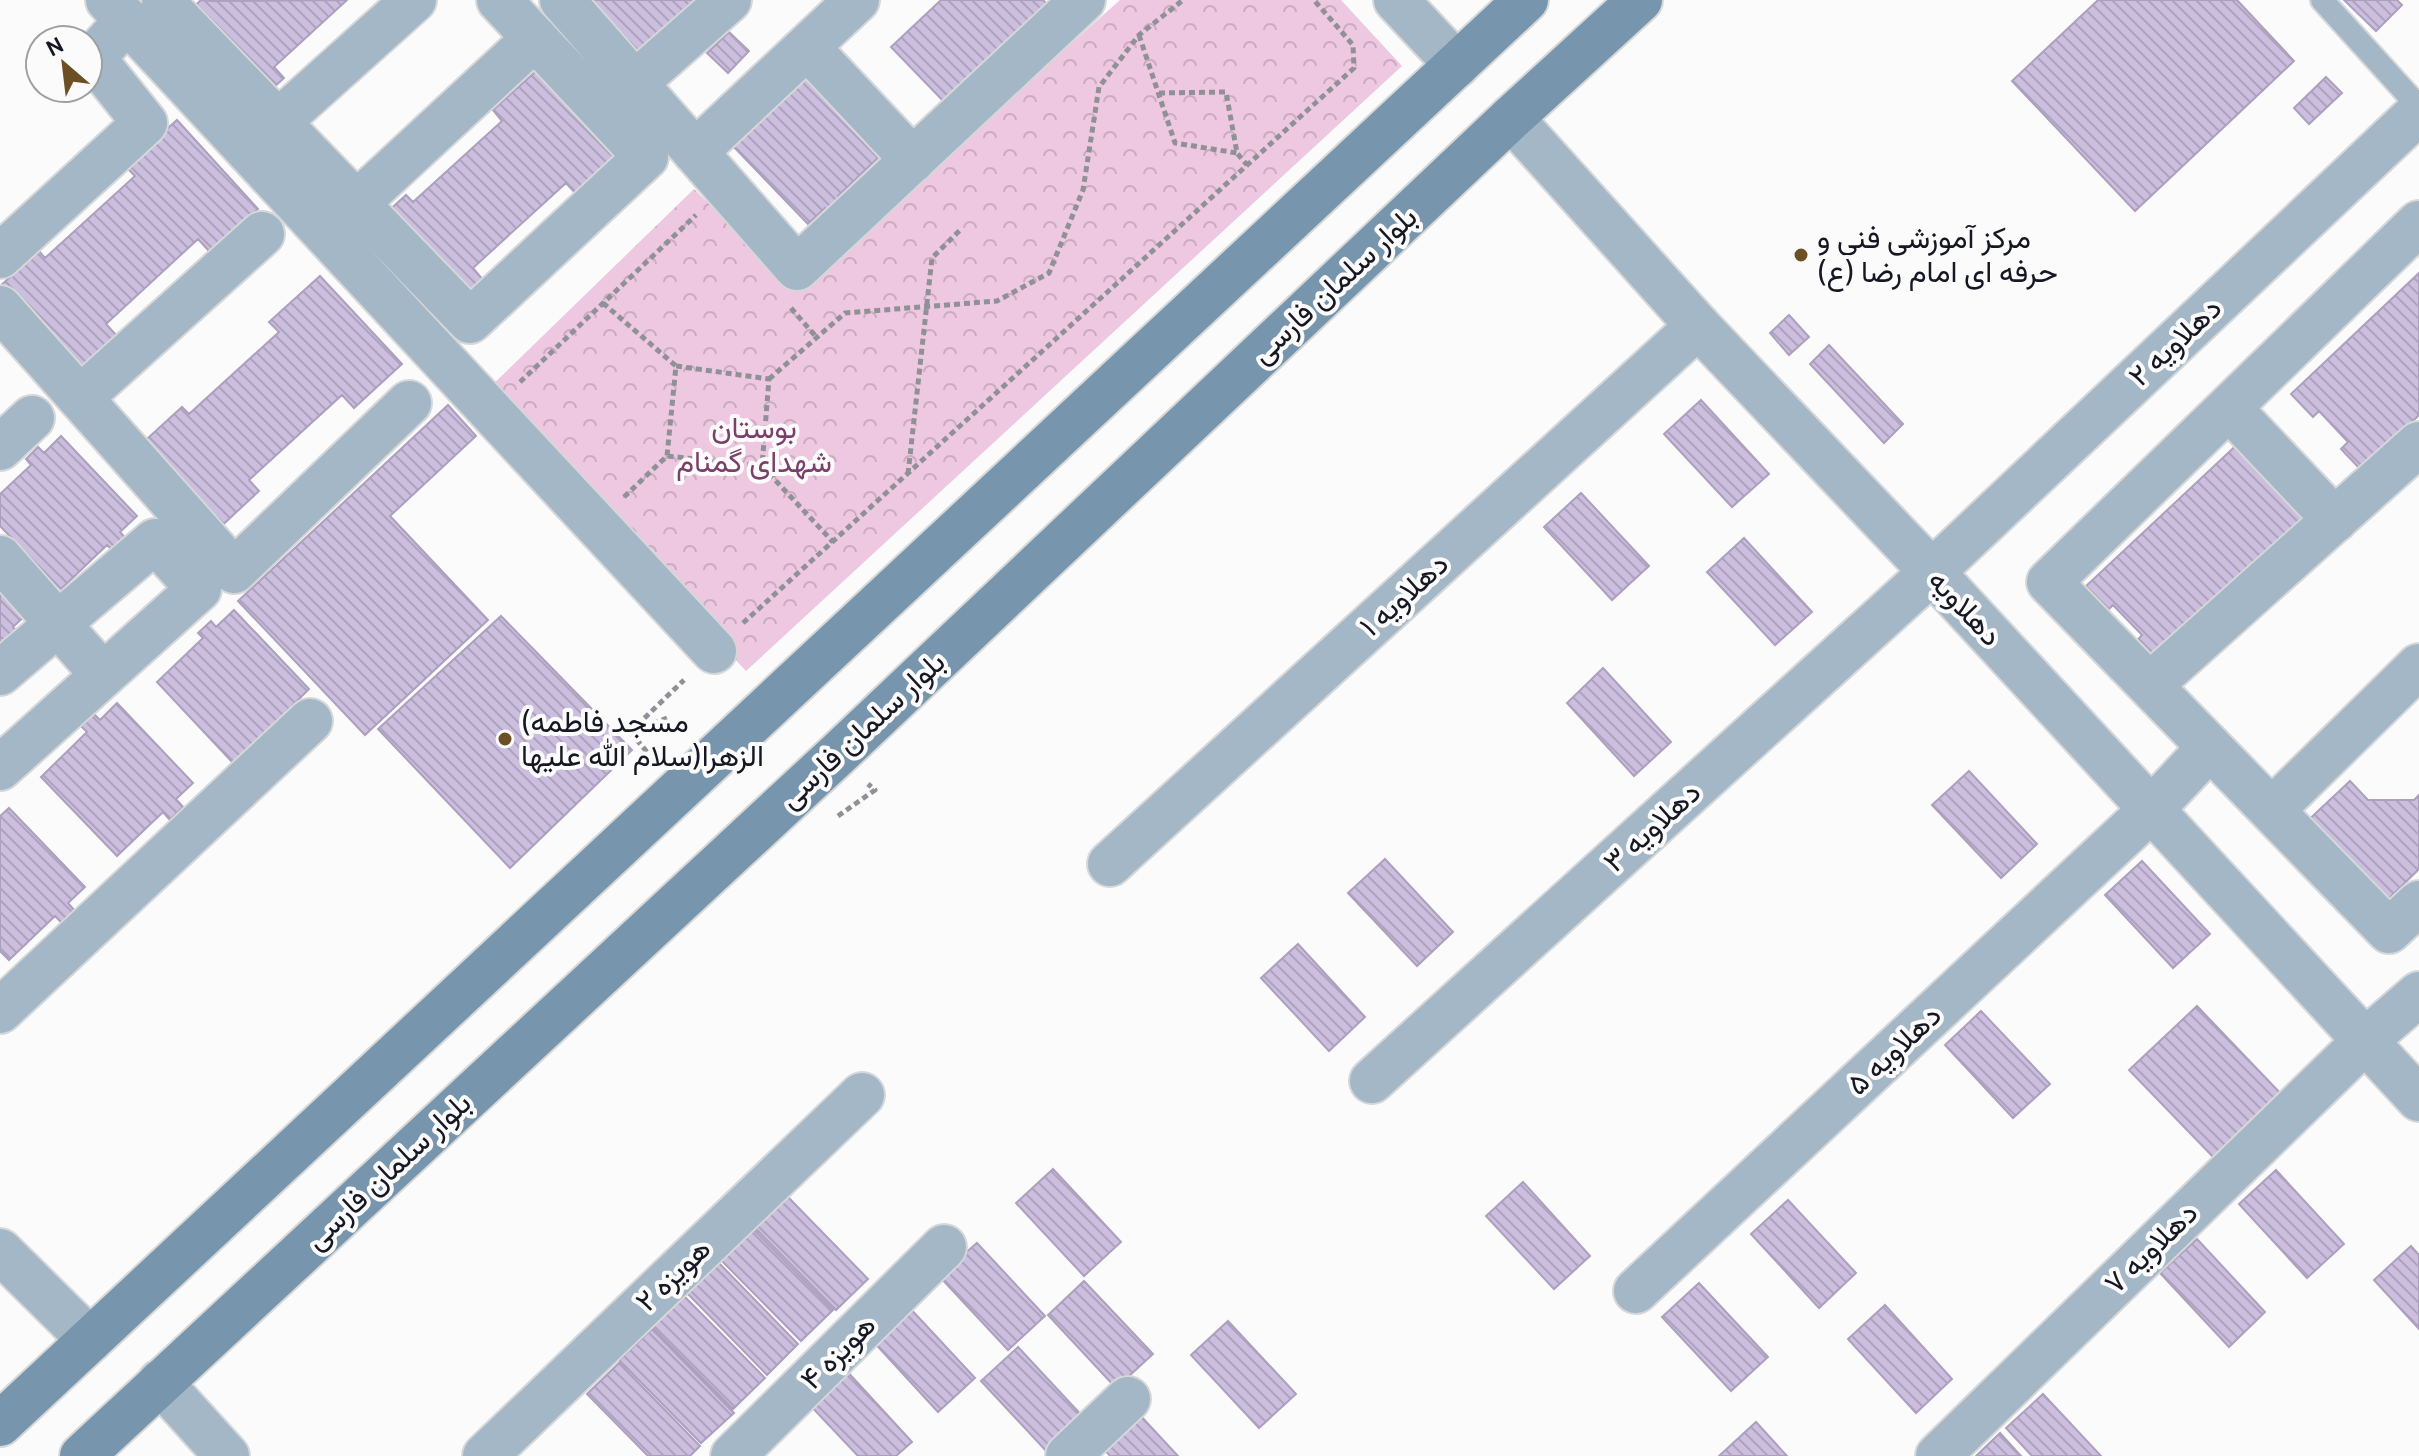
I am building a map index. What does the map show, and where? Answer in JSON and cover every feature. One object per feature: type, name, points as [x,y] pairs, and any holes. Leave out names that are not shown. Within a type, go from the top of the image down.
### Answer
[{"type":"main road","points":[[0,1424],[1526,0]]},
{"type":"main road","name":"بلوار سلمان فارسی","points":[[82,1456],[837,755],[1640,0]]},
{"type":"street","points":[[167,0],[164,4],[470,321],[646,157],[499,0]]},
{"type":"street","points":[[278,122],[414,0]]},
{"type":"street","points":[[562,0],[797,268],[913,160],[1063,6]]},
{"type":"street","points":[[635,83],[729,0]]},
{"type":"street","points":[[695,152],[857,0]]},
{"type":"street","points":[[1396,0],[1457,65]]},
{"type":"street","points":[[0,256],[145,123],[93,58],[118,10],[714,651]]},
{"type":"street","points":[[357,203],[535,38]]},
{"type":"street","points":[[807,47],[913,160]]},
{"type":"street","name":"دهلاویه ۲","points":[[1932,572],[2419,110]]},
{"type":"street","name":"دهلاویه","points":[[1511,118],[1698,326],[1932,572],[2419,1099]]},
{"type":"street","points":[[2419,223],[2049,582],[2389,931],[2419,903]]},
{"type":"street","points":[[80,398],[262,234]]},
{"type":"street","points":[[0,308],[234,571],[409,403]]},
{"type":"street","name":"دهلاویه ۱","points":[[1110,864],[1698,326]]},
{"type":"street","points":[[2229,408],[2335,520]]},
{"type":"street","points":[[0,448],[32,418]]},
{"type":"street","points":[[2150,685],[2419,444]]},
{"type":"street","points":[[0,673],[155,541],[199,589],[1,765]]},
{"type":"street","points":[[0,558],[103,675]]},
{"type":"street","name":"دهلاویه ۳","points":[[1372,1081],[1932,572]]},
{"type":"street","points":[[2272,810],[2419,666]]},
{"type":"street","points":[[0,1011],[310,721]]},
{"type":"street","name":"دهلاویه ۵","points":[[1636,1291],[2151,810],[2210,747]]},
{"type":"street","name":"دهلاویه ۷","points":[[1938,1456],[2365,1041],[2419,994]]},
{"type":"street","name":"هویزه ۲","points":[[485,1456],[862,1095]]},
{"type":"street","name":"هویزه ۴","points":[[733,1456],[944,1247]]},
{"type":"street","points":[[2,1256],[90,1340]]},
{"type":"street","points":[[160,1382],[227,1456]]},
{"type":"street","points":[[1068,1456],[1128,1399]]},
{"type":"lane","points":[[2322,0],[2419,110]]},
{"type":"path","points":[[762,466],[769,379],[845,313],[997,301],[1049,273],[1083,190],[1099,87],[1139,35],[1183,0]]},
{"type":"path","points":[[667,718],[630,732],[714,651],[1354,68],[1353,45],[1314,0]]},
{"type":"path","points":[[1139,35],[1175,143],[1237,153]]},
{"type":"path","points":[[1159,93],[1226,92],[1237,153],[1247,165]]},
{"type":"path","points":[[490,410],[702,209]]},
{"type":"path","points":[[908,474],[932,258],[961,229]]},
{"type":"path","points":[[786,302],[817,338]]},
{"type":"path","points":[[603,303],[676,366],[769,379]]},
{"type":"path","points":[[596,524],[667,456],[676,366]]},
{"type":"path","points":[[667,456],[762,466],[833,542]]},
{"type":"green space","name":"بوستان شهدای گمنام","points":[[1120,0],[1341,0],[1402,66],[746,671],[484,393],[694,189],[796,290]]},
{"type":"building","points":[[201,0],[347,0],[274,67],[284,78],[239,119],[163,35]]},
{"type":"building","points":[[583,0],[694,0],[633,55]]},
{"type":"building","points":[[941,0],[1043,0],[1054,11],[951,109],[891,47]]},
{"type":"building","points":[[2098,0],[2237,0],[2294,61],[2135,211],[2012,81]]},
{"type":"building","points":[[2344,0],[2397,0],[2402,5],[2376,31]]},
{"type":"building","points":[[729,32],[749,51],[728,73],[707,53]]},
{"type":"building","points":[[544,64],[625,153],[578,196],[566,183],[473,268],[483,280],[439,320],[361,236],[406,195],[413,202],[502,121],[493,110]]},
{"type":"building","points":[[808,72],[884,152],[838,196],[845,203],[832,216],[825,208],[808,224],[732,145]]},
{"type":"building","points":[[2326,77],[2342,93],[2309,124],[2294,108]]},
{"type":"building","points":[[177,120],[258,209],[210,252],[198,239],[106,324],[116,335],[71,376],[0,298],[0,286],[39,251],[45,258],[135,176],[125,166]]},
{"type":"building","points":[[2419,273],[2419,415],[2361,470],[2341,449],[2348,442],[2319,411],[2313,417],[2291,394]]},
{"type":"building","points":[[320,276],[402,364],[354,408],[342,395],[249,480],[259,491],[215,532],[137,448],[182,407],[189,414],[279,332],[269,322]]},
{"type":"building","points":[[1789,315],[1809,337],[1789,355],[1770,333]]},
{"type":"building","points":[[1829,345],[1903,424],[1884,443],[1810,364]]},
{"type":"building","points":[[1701,400],[1769,474],[1732,507],[1664,434]]},
{"type":"building","points":[[448,405],[476,436],[390,516],[488,620],[365,735],[238,601]]},
{"type":"building","points":[[61,436],[137,516],[120,532],[127,540],[114,552],[107,545],[61,589],[0,526],[0,494],[31,465],[26,459],[38,447],[44,453]]},
{"type":"building","points":[[2243,439],[2312,516],[2155,664],[2135,643],[2142,635],[2113,605],[2107,611],[2085,587]]},
{"type":"building","points":[[1581,493],[1649,566],[1612,600],[1544,527]]},
{"type":"building","points":[[1744,538],[1812,612],[1775,645],[1707,572]]},
{"type":"building","points":[[0,579],[30,611],[13,627],[20,635],[7,648],[0,640]]},
{"type":"building","points":[[234,610],[309,689],[292,706],[300,713],[287,726],[280,718],[233,763],[157,682],[203,638],[198,633],[211,621],[216,627]]},
{"type":"building","name":"(مسجد فاطمه الزهرا(سلام الله علیها","points":[[501,616],[632,750],[510,868],[378,729]]},
{"type":"building","points":[[1603,668],[1671,742],[1634,776],[1567,703]]},
{"type":"building","points":[[117,703],[193,783],[176,799],[183,807],[170,820],[163,812],[117,856],[41,777],[87,732],[81,726],[94,714],[100,720]]},
{"type":"building","points":[[1969,771],[2037,844],[2001,878],[1932,805]]},
{"type":"building","points":[[2350,781],[2368,800],[2414,800],[2419,795],[2419,869],[2379,908],[2301,827]]},
{"type":"building","points":[[9,808],[85,887],[68,903],[75,911],[62,923],[55,916],[9,960],[0,951],[0,816]]},
{"type":"building","points":[[1385,859],[1453,932],[1417,966],[1348,893]]},
{"type":"building","points":[[2142,861],[2210,934],[2173,968],[2105,895]]},
{"type":"building","points":[[1298,944],[1365,1017],[1329,1051],[1261,978]]},
{"type":"building","points":[[2197,1006],[2284,1097],[2217,1161],[2129,1070]]},
{"type":"building","points":[[1981,1011],[2050,1084],[2013,1118],[1945,1045]]},
{"type":"building","points":[[1053,1169],[1121,1242],[1084,1276],[1016,1203]]},
{"type":"building","points":[[2276,1170],[2344,1244],[2307,1278],[2239,1204]]},
{"type":"building","points":[[1523,1182],[1590,1256],[1554,1289],[1486,1216]]},
{"type":"building","points":[[786,1195],[868,1279],[836,1310],[754,1227]]},
{"type":"building","points":[[1788,1200],[1856,1273],[1819,1308],[1751,1234]]},
{"type":"building","points":[[751,1227],[833,1310],[801,1341],[719,1258]]},
{"type":"building","points":[[2197,1239],[2265,1312],[2229,1347],[2160,1273]]},
{"type":"building","points":[[977,1243],[1045,1316],[1008,1350],[939,1276]]},
{"type":"building","points":[[2411,1246],[2419,1255],[2419,1329],[2374,1280]]},
{"type":"building","points":[[716,1260],[798,1344],[767,1375],[685,1291]]},
{"type":"building","points":[[1084,1281],[1153,1354],[1116,1388],[1048,1315]]},
{"type":"building","points":[[1699,1283],[1768,1357],[1731,1391],[1662,1317]]},
{"type":"building","points":[[683,1295],[765,1378],[733,1409],[650,1325]]},
{"type":"building","points":[[907,1305],[975,1378],[938,1412],[870,1338]]},
{"type":"building","points":[[1885,1305],[1952,1379],[1916,1413],[1848,1339]]},
{"type":"building","points":[[1228,1321],[1296,1394],[1259,1428],[1191,1355]]},
{"type":"building","points":[[652,1329],[734,1413],[701,1443],[619,1360]]},
{"type":"building","points":[[1018,1347],[1086,1420],[1049,1454],[981,1381]]},
{"type":"building","points":[[619,1363],[700,1446],[690,1456],[648,1456],[587,1394]]},
{"type":"building","points":[[844,1368],[912,1442],[896,1456],[858,1456],[807,1402]]},
{"type":"building","points":[[2043,1394],[2101,1456],[2032,1456],[2006,1428]]},
{"type":"building","points":[[1138,1413],[1178,1456],[1110,1456],[1101,1446]]},
{"type":"building","points":[[1756,1422],[1787,1456],[1719,1456]]},
{"type":"building","points":[[2000,1433],[2021,1456],[1976,1456]]},
{"type":"place","name":"مرکز آموزشی فنی و حرفه ای امام رضا (ع)","points":[[1801,255]]},
{"type":"place","name":"(مسجد فاطمه الزهرا(سلام الله علیها","points":[[505,739]]}]
